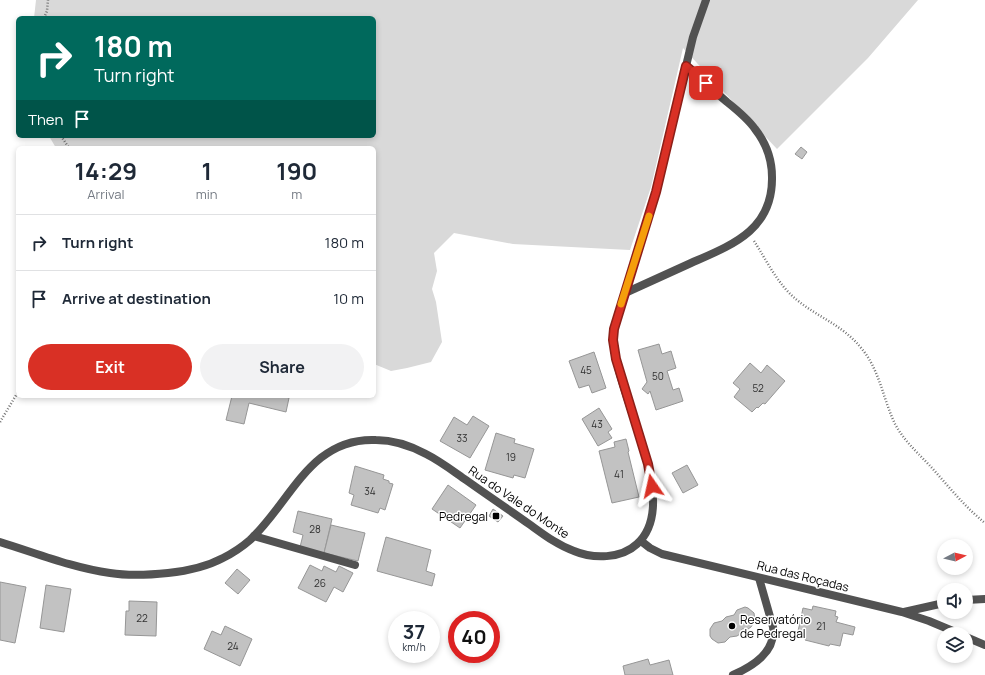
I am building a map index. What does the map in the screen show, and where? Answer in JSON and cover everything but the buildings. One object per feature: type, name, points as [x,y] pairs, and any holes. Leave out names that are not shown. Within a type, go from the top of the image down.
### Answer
[{"type":"street","points":[[641,541],[651,520],[653,495],[650,471],[616,359],[614,329],[656,192],[693,37],[706,0]]},
{"type":"street","points":[[625,293],[740,240],[749,233],[762,216],[768,205],[771,194],[772,172],[767,151],[758,134],[749,122],[686,66]]},
{"type":"street","name":"Rua do Vale do Monte","points":[[0,542],[82,568],[108,573],[132,575],[176,572],[205,566],[230,554],[254,536],[298,481],[318,459],[342,445],[352,442],[374,440],[402,444],[427,454],[552,540],[574,552],[596,556],[618,554],[630,550],[641,541]]},
{"type":"street","points":[[254,536],[355,565]]},
{"type":"street","name":"Rua das Roçadas","points":[[641,541],[650,548],[662,554],[902,612],[943,627]]},
{"type":"street","points":[[733,675],[749,667],[758,660],[768,650],[772,642],[773,627],[759,578]]},
{"type":"street","points":[[973,600],[985,599]]},
{"type":"street","points":[[902,612],[937,604]]},
{"type":"street","points":[[973,640],[985,645]]},
{"type":"path","points":[[44,16],[48,0]]},
{"type":"path","points":[[749,233],[780,282],[792,296],[802,304],[838,326],[854,339],[862,348],[873,365],[890,412],[901,433],[963,502],[985,523]]},
{"type":"path","points":[[0,422],[16,395]]},
{"type":"shaded area","points":[[36,0],[918,0],[868,58],[777,149],[683,48],[651,187],[630,250],[513,244],[454,233],[434,253],[437,271],[432,289],[436,302],[442,342],[431,362],[391,371],[376,365],[376,146],[55,146],[50,138],[376,138],[376,16],[34,16]]},
{"type":"slow traffic","points":[[621,304],[649,216]]},
{"type":"place","name":"Pedregal","points":[[496,516]]},
{"type":"place","name":"Reservatório de Pedregal","points":[[732,626]]},
{"type":"route","points":[[652,486],[648,464],[616,359],[613,340],[614,329],[656,192],[686,66],[706,83]]}]
